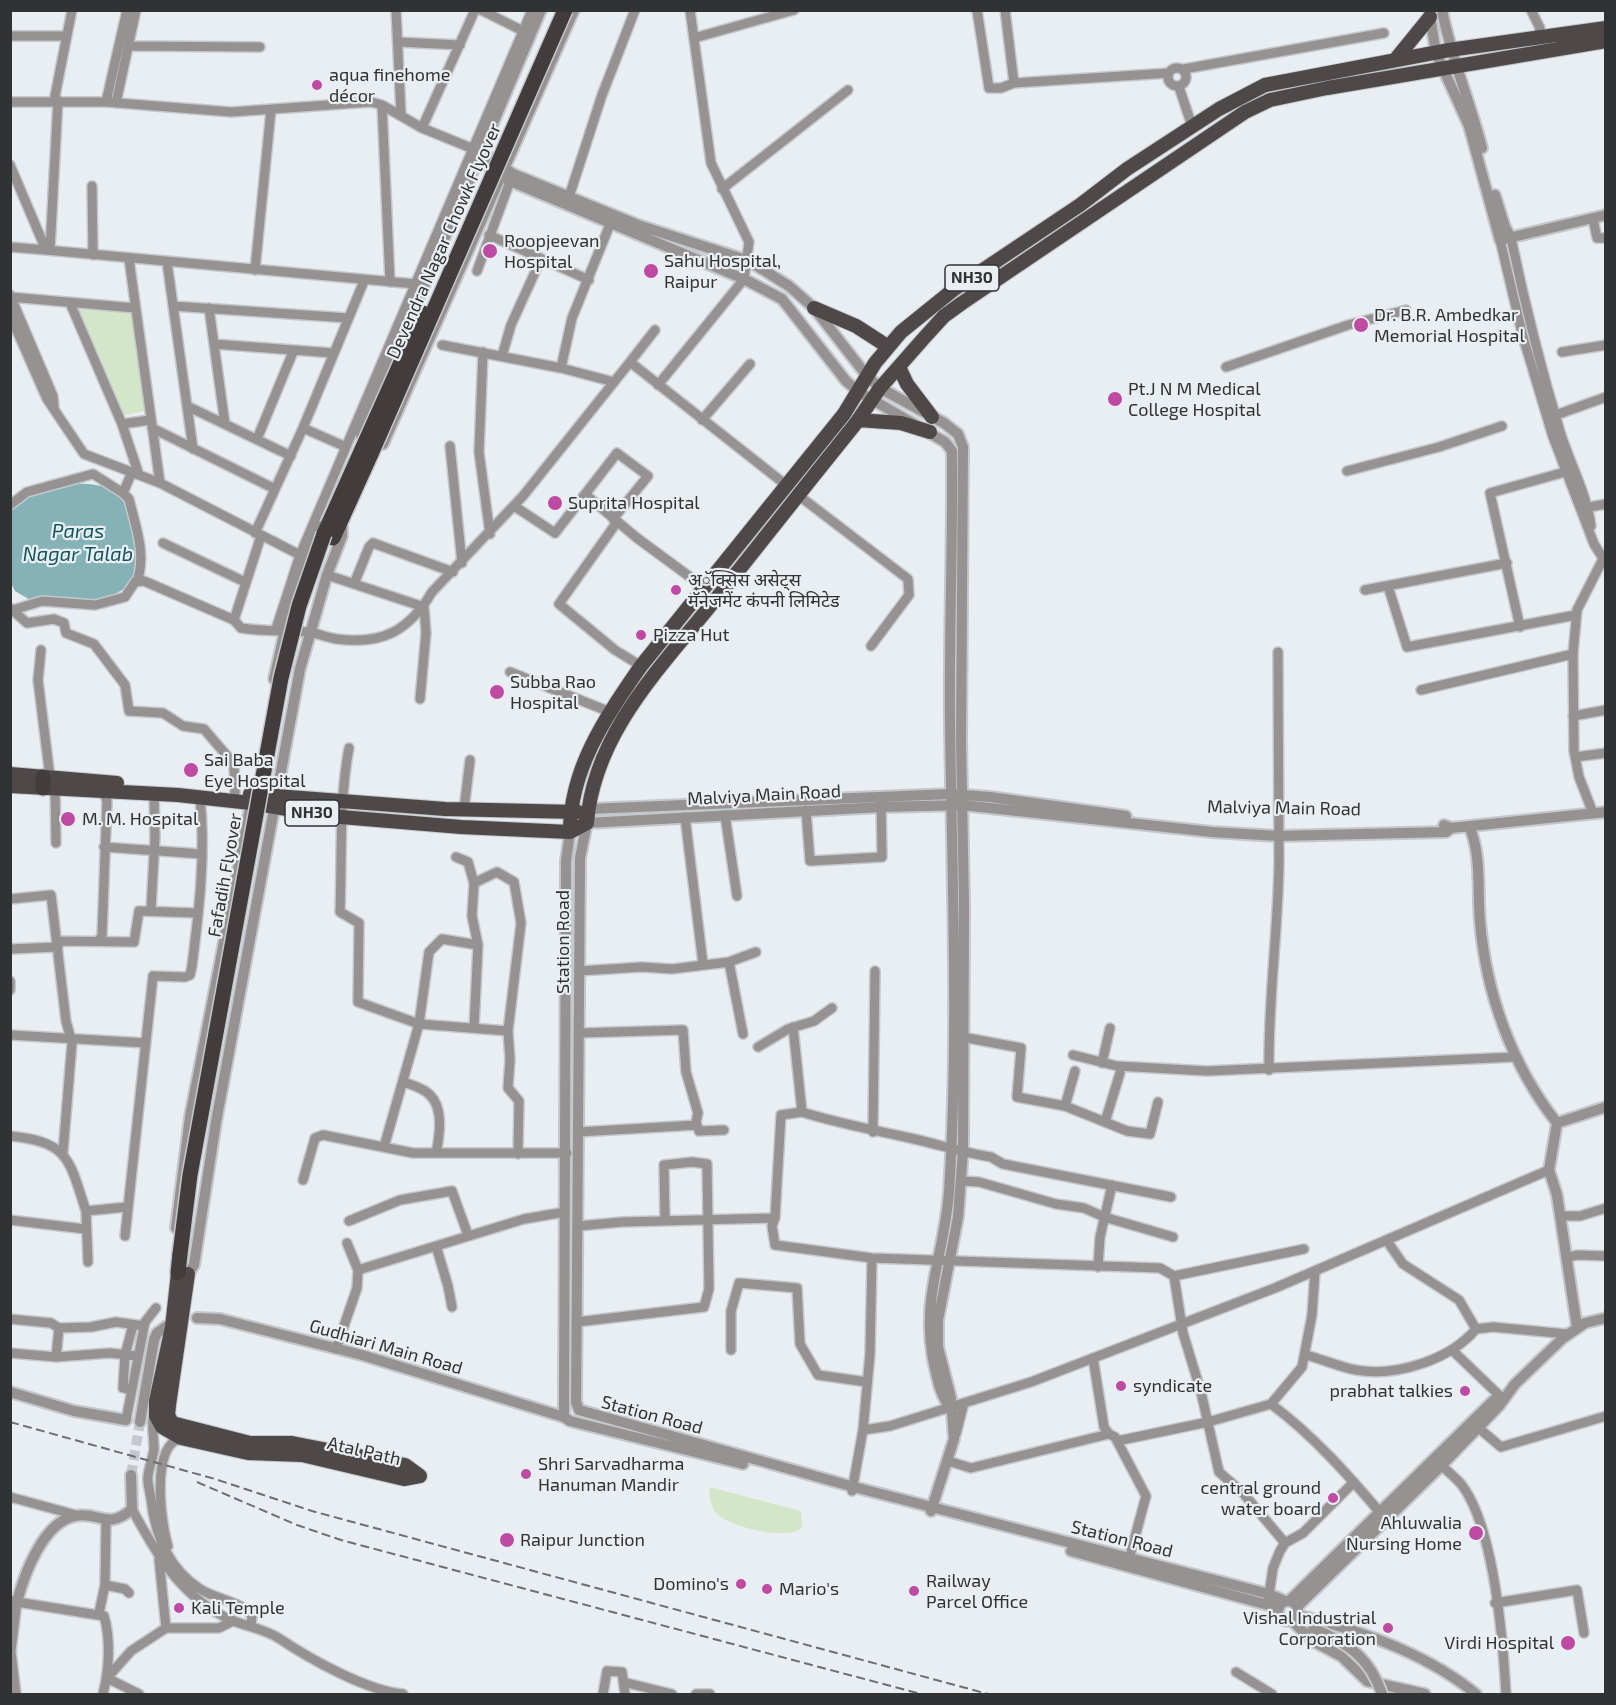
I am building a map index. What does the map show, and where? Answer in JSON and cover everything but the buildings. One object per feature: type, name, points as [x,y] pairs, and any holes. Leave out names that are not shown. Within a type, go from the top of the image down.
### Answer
[{"type":"highway","name":"Devendra Nagar Chowk Flyover","points":[[367,451],[553,10]]},
{"type":"highway","name":"Devendra Nagar Chowk Flyover","points":[[348,488],[367,451],[564,10]]},
{"type":"highway","name":"Fafadih Flyover","points":[[329,536],[342,519],[348,488]]},
{"type":"highway","name":"Fafadih Flyover","points":[[183,1274],[190,1175],[281,678],[299,606],[348,488]]},
{"type":"main road","points":[[1395,60],[1434,13]]},
{"type":"main road","name":"NH30","points":[[10,774],[48,783],[103,791],[276,802],[344,816],[461,827],[570,832],[570,813],[586,756],[610,712],[641,666],[859,392],[887,346],[912,321],[953,290],[1192,126],[1238,98],[1265,85],[1395,60],[1605,28]]},
{"type":"main road","name":"NH30","points":[[587,823],[588,809],[603,755],[633,704],[877,394],[945,316],[1245,112],[1289,95],[1605,41]]},
{"type":"main road","points":[[814,308],[856,326],[887,346]]},
{"type":"main road","points":[[899,367],[907,384],[932,417]]},
{"type":"main road","points":[[858,420],[901,423],[930,432]]},
{"type":"main road","name":"NH30","points":[[10,786],[48,783],[235,793],[251,799]]},
{"type":"main road","name":"NH30","points":[[276,802],[343,801],[570,813]]},
{"type":"main road","points":[[570,813],[588,809]]},
{"type":"main road","name":"Malviya Main Road","points":[[570,832],[587,823]]},
{"type":"main road","name":"Atal Path","points":[[183,1274],[168,1415],[172,1423],[250,1443],[292,1443],[405,1466],[420,1476],[404,1479],[302,1455],[248,1453],[181,1438],[166,1431],[158,1423],[156,1401],[183,1274]]},
{"type":"street","points":[[48,250],[56,100],[72,10]]},
{"type":"street","points":[[111,102],[127,10]]},
{"type":"street","points":[[111,102],[136,10]]},
{"type":"street","points":[[396,10],[400,114]]},
{"type":"street","points":[[423,128],[475,10]]},
{"type":"street","points":[[481,10],[523,31]]},
{"type":"street","points":[[348,488],[367,419],[476,154],[532,10]]},
{"type":"street","points":[[342,519],[342,536],[327,575],[300,669],[216,1122],[194,1265],[183,1274],[174,1261],[174,1251],[190,1117],[251,799],[280,630],[300,555],[416,284],[542,10]]},
{"type":"street","points":[[280,630],[305,560],[348,488],[389,431],[507,175],[574,10]]},
{"type":"street","points":[[568,201],[594,117],[635,10]]},
{"type":"street","points":[[658,386],[744,279],[749,261],[749,242],[711,163],[690,10]]},
{"type":"street","points":[[694,38],[794,10]]},
{"type":"street","points":[[977,10],[989,88],[1001,88],[1014,83],[1169,73],[1173,68],[1184,69],[1384,33]]},
{"type":"street","points":[[1005,10],[1014,83]]},
{"type":"street","points":[[1531,10],[1540,28],[1539,39]]},
{"type":"street","points":[[1434,13],[1443,52],[1450,68],[1468,95],[1505,227],[1534,377],[1565,472],[1584,508]]},
{"type":"street","points":[[10,36],[67,36]]},
{"type":"street","points":[[398,42],[460,45]]},
{"type":"street","points":[[128,45],[260,47]]},
{"type":"street","points":[[1179,87],[1184,84],[1184,69]]},
{"type":"street","points":[[1169,73],[1171,84],[1179,87]]},
{"type":"street","points":[[1179,87],[1192,126]]},
{"type":"street","points":[[722,189],[848,90]]},
{"type":"street","points":[[10,102],[56,100],[111,102],[203,111],[271,110],[362,102],[382,105],[462,146],[507,175],[744,279],[782,299],[846,381],[859,392],[877,394],[932,417],[958,434],[963,447],[957,800]]},
{"type":"street","points":[[382,105],[390,282]]},
{"type":"street","points":[[255,270],[271,110]]},
{"type":"street","points":[[10,165],[48,250]]},
{"type":"street","points":[[477,271],[507,175]]},
{"type":"street","points":[[92,186],[93,255]]},
{"type":"street","points":[[1506,239],[1605,215]]},
{"type":"street","points":[[1593,219],[1597,238],[1605,238]]},
{"type":"street","points":[[612,220],[749,261],[789,286],[814,308],[867,376],[877,394],[945,442],[952,451],[959,1037],[957,1150],[961,1181],[938,1320],[938,1338],[951,1398],[954,1439]]},
{"type":"street","points":[[561,368],[572,318],[612,220]]},
{"type":"street","points":[[489,235],[589,280]]},
{"type":"street","points":[[1506,239],[1569,461],[1594,543],[1604,562],[1576,615],[1573,654],[1575,757],[1593,813]]},
{"type":"street","points":[[10,247],[416,284]]},
{"type":"street","points":[[129,259],[160,483]]},
{"type":"street","points":[[502,356],[511,325],[541,259]]},
{"type":"street","points":[[167,262],[193,449]]},
{"type":"street","points":[[234,620],[258,534],[275,489],[364,281]]},
{"type":"street","points":[[34,362],[11,296],[135,308]]},
{"type":"street","points":[[70,303],[122,424],[136,473],[123,493]]},
{"type":"street","points":[[173,306],[348,318]]},
{"type":"street","points":[[209,308],[225,424]]},
{"type":"street","points":[[1226,367],[1348,325],[1406,310]]},
{"type":"street","points":[[10,315],[53,396],[54,406],[74,442],[84,454],[160,483],[300,555]]},
{"type":"street","points":[[137,581],[144,581],[234,620],[241,628],[310,632],[336,639],[380,639],[406,624],[424,607],[432,592],[490,534],[655,330]]},
{"type":"street","points":[[214,344],[293,352],[333,353]]},
{"type":"street","points":[[442,345],[561,368],[614,382]]},
{"type":"street","points":[[1562,352],[1605,345]]},
{"type":"street","points":[[257,440],[293,352]]},
{"type":"street","points":[[483,352],[478,452],[490,534]]},
{"type":"street","points":[[630,362],[786,485]]},
{"type":"street","points":[[702,420],[750,364]]},
{"type":"street","points":[[1556,415],[1605,397]]},
{"type":"street","points":[[187,406],[291,456]]},
{"type":"street","points":[[122,424],[151,424],[193,449],[275,489]]},
{"type":"street","points":[[1347,471],[1439,447],[1502,426]]},
{"type":"street","points":[[303,428],[346,447]]},
{"type":"street","points":[[450,446],[462,563]]},
{"type":"street","points":[[514,506],[555,533],[617,453],[648,476],[559,604],[615,650],[641,666]]},
{"type":"street","points":[[1520,627],[1490,493],[1565,472]]},
{"type":"street","points":[[10,505],[27,492],[93,474],[129,499],[142,554],[142,569],[137,581],[125,597],[95,604],[42,601],[12,609]]},
{"type":"street","points":[[586,495],[615,521],[705,588]]},
{"type":"street","points":[[798,495],[908,579],[909,595],[871,646]]},
{"type":"street","points":[[1584,508],[1605,504]]},
{"type":"street","points":[[163,543],[245,582]]},
{"type":"street","points":[[354,584],[370,545],[373,543],[453,572]]},
{"type":"street","points":[[1365,590],[1507,563]]},
{"type":"street","points":[[327,575],[424,607]]},
{"type":"street","points":[[1388,586],[1407,647],[1576,615]]},
{"type":"street","points":[[420,699],[426,633],[424,607]]},
{"type":"street","points":[[12,609],[27,623],[54,619],[64,622],[66,633],[94,644],[125,685],[129,711],[163,712],[183,726],[204,729],[234,764],[235,793]]},
{"type":"street","points":[[41,650],[38,680],[56,843]]},
{"type":"street","points":[[1269,1070],[1268,1017],[1274,956],[1278,832],[1278,652]]},
{"type":"street","points":[[1421,690],[1573,654]]},
{"type":"street","points":[[510,672],[610,712]]},
{"type":"street","points":[[1573,716],[1605,710]]},
{"type":"street","points":[[350,748],[342,784],[344,816],[340,912],[359,923],[358,1002],[419,1024],[508,1031]]},
{"type":"street","points":[[1575,757],[1605,753]]},
{"type":"street","points":[[464,809],[470,760]]},
{"type":"street","points":[[98,941],[102,936],[104,921],[104,847],[107,801],[103,791]]},
{"type":"street","points":[[151,909],[152,850],[155,838],[154,795]]},
{"type":"street","points":[[125,1236],[153,976],[190,975],[198,913],[202,821],[200,798]]},
{"type":"street","name":"Malviya Main Road","points":[[587,823],[725,816],[776,807],[806,810],[881,802],[957,800],[1150,823],[1278,832],[1395,830],[1446,832],[1450,828],[1469,826]]},
{"type":"street","points":[[588,809],[708,804],[776,807],[881,802],[882,857],[810,861],[806,810]]},
{"type":"street","points":[[708,804],[708,816]]},
{"type":"street","points":[[1577,1327],[1561,1216],[1550,1170],[1557,1123],[1526,1081],[1497,1007],[1480,923],[1476,841],[1469,826],[1605,812]]},
{"type":"street","points":[[725,816],[737,896]]},
{"type":"street","points":[[685,818],[703,964]]},
{"type":"street","name":"Station Road","points":[[587,823],[580,858],[576,1402],[579,1410],[853,1489]]},
{"type":"street","name":"Station Road","points":[[564,1417],[567,1153],[566,861],[570,832]]},
{"type":"street","points":[[104,847],[201,854]]},
{"type":"street","points":[[456,857],[468,862],[474,883],[472,916],[478,945],[474,1028]]},
{"type":"street","points":[[474,883],[497,872],[514,882],[521,923],[508,1031],[510,1059],[508,1088],[519,1101],[518,1154]]},
{"type":"street","points":[[10,898],[51,895],[70,1036],[66,1135],[63,1152],[87,1211],[85,1229],[88,1262]]},
{"type":"street","points":[[10,949],[98,941],[135,942],[139,911],[151,909],[198,913]]},
{"type":"street","points":[[384,1147],[419,1024],[429,952],[442,939],[478,945]]},
{"type":"street","points":[[579,971],[642,967],[672,969],[729,962],[756,952]]},
{"type":"street","points":[[729,962],[742,1034]]},
{"type":"street","points":[[873,1132],[875,971]]},
{"type":"street","points":[[10,981],[10,990]]},
{"type":"street","points":[[758,1047],[793,1027],[814,1021],[832,1008]]},
{"type":"street","points":[[793,1027],[802,1112]]},
{"type":"street","points":[[1102,1063],[1110,1028]]},
{"type":"street","points":[[579,1033],[683,1030],[686,1072],[698,1113],[699,1131],[724,1130]]},
{"type":"street","points":[[10,1035],[70,1036],[146,1043]]},
{"type":"street","points":[[959,1037],[1021,1048],[1017,1097],[1065,1106],[1127,1131],[1150,1134],[1158,1102]]},
{"type":"street","points":[[1073,1056],[1102,1063],[1152,1070],[1269,1070],[1348,1063],[1515,1057]]},
{"type":"street","points":[[1065,1106],[1075,1071]]},
{"type":"street","points":[[1105,1122],[1120,1073]]},
{"type":"street","points":[[403,1082],[427,1092],[437,1106],[440,1134],[436,1153]]},
{"type":"street","points":[[1557,1123],[1605,1107]]},
{"type":"street","points":[[1171,1197],[1003,1164],[991,1157],[873,1132],[861,1126],[802,1112],[781,1116],[775,1218],[772,1226],[775,1245],[872,1258],[1160,1269],[1173,1276],[1304,1249]]},
{"type":"street","points":[[578,1132],[697,1125]]},
{"type":"street","points":[[10,1136],[50,1144],[63,1152]]},
{"type":"street","points":[[303,1180],[315,1138],[330,1136],[413,1153],[567,1153]]},
{"type":"street","points":[[950,1408],[942,1398],[928,1337],[932,1280],[957,1150]]},
{"type":"street","points":[[577,1322],[704,1307],[709,1289],[707,1164],[692,1162],[664,1165],[665,1221]]},
{"type":"street","points":[[863,1430],[880,1429],[950,1408],[1093,1358],[1315,1272],[1550,1170]]},
{"type":"street","points":[[961,1181],[979,1182],[1056,1204],[1084,1208],[1104,1217],[1173,1237]]},
{"type":"street","points":[[1098,1268],[1104,1217],[1112,1185]]},
{"type":"street","points":[[349,1221],[400,1200],[452,1191],[468,1236]]},
{"type":"street","points":[[87,1211],[127,1207]]},
{"type":"street","points":[[1561,1216],[1580,1216],[1605,1208]]},
{"type":"street","points":[[358,1270],[524,1218],[565,1212]]},
{"type":"street","points":[[578,1226],[775,1218]]},
{"type":"street","points":[[10,1220],[85,1229]]},
{"type":"street","points":[[1387,1241],[1403,1264],[1459,1300],[1476,1329]]},
{"type":"street","points":[[336,1349],[354,1301],[358,1270],[347,1244]]},
{"type":"street","points":[[436,1246],[452,1307]]},
{"type":"street","points":[[1566,1258],[1576,1255],[1605,1256]]},
{"type":"street","points":[[872,1258],[867,1382],[863,1430],[853,1489],[1129,1562],[1286,1608],[1386,1644],[1445,1671],[1476,1695]]},
{"type":"street","points":[[1118,1441],[1208,1422],[1271,1404],[1302,1367],[1306,1354],[1315,1272]]},
{"type":"street","points":[[1173,1276],[1181,1323],[1219,1472],[1243,1493],[1285,1543]]},
{"type":"street","points":[[731,1350],[731,1311],[739,1282],[797,1288],[800,1344],[819,1375],[867,1382]]},
{"type":"street","points":[[10,1392],[74,1411],[126,1420],[144,1326],[156,1308]]},
{"type":"street","name":"Gudhiari Main Road","points":[[197,1318],[220,1319],[336,1349],[564,1417],[570,1421],[853,1489]]},
{"type":"street","points":[[1286,1608],[1384,1516],[1474,1425],[1499,1406],[1502,1398],[1568,1334],[1577,1327],[1605,1318]]},
{"type":"street","points":[[10,1319],[51,1323],[59,1328],[91,1327],[116,1322],[144,1326]]},
{"type":"street","points":[[131,1390],[123,1388],[125,1355],[133,1325]]},
{"type":"street","points":[[141,1422],[154,1340],[157,1333],[167,1326]]},
{"type":"street","points":[[1306,1354],[1356,1370],[1401,1370],[1452,1350],[1476,1329],[1493,1327],[1568,1334]]},
{"type":"street","points":[[56,1357],[59,1328]]},
{"type":"street","points":[[1452,1350],[1502,1398]]},
{"type":"street","points":[[10,1353],[56,1357],[137,1356]]},
{"type":"street","points":[[1093,1358],[1104,1427],[1118,1441],[1146,1496],[1129,1562]]},
{"type":"street","points":[[156,1401],[151,1430],[154,1450],[148,1476],[154,1524],[162,1548],[189,1581],[212,1597],[248,1610],[252,1616],[251,1625]]},
{"type":"street","points":[[931,1509],[948,1461],[964,1403]]},
{"type":"street","points":[[1271,1404],[1318,1444],[1384,1516]]},
{"type":"street","points":[[1474,1425],[1501,1447],[1605,1416]]},
{"type":"street","points":[[948,1461],[971,1468],[1109,1434]]},
{"type":"street","points":[[181,1438],[175,1439],[169,1447],[161,1479],[159,1505],[168,1549],[189,1581]]},
{"type":"street","points":[[1437,1463],[1461,1484],[1475,1512],[1489,1561],[1506,1695]]},
{"type":"street","points":[[131,1475],[132,1509],[159,1559],[210,1609],[233,1621],[258,1626],[296,1652],[368,1684],[403,1695]]},
{"type":"street","points":[[1354,1482],[1303,1533],[1285,1543],[1273,1568],[1286,1608],[1312,1641],[1341,1656],[1367,1681],[1388,1692],[1425,1695]]},
{"type":"street","points":[[10,1497],[106,1521],[124,1516],[132,1509]]},
{"type":"street","points":[[14,1688],[11,1651],[14,1602],[35,1553],[55,1529],[76,1515]]},
{"type":"street","points":[[103,1695],[107,1678],[108,1641],[104,1616],[99,1613],[105,1585],[106,1521]]},
{"type":"street","points":[[159,1559],[165,1628]]},
{"type":"street","points":[[105,1585],[129,1593]]},
{"type":"street","points":[[1496,1603],[1577,1590],[1584,1633]]},
{"type":"street","points":[[210,1609],[212,1597]]},
{"type":"street","points":[[14,1602],[104,1616]]},
{"type":"street","points":[[1286,1608],[1313,1628],[1351,1647],[1388,1692]]},
{"type":"street","points":[[107,1678],[131,1651],[165,1628],[219,1628],[233,1621]]},
{"type":"street","points":[[603,1695],[607,1671],[622,1672],[625,1695]]},
{"type":"street","points":[[1236,1672],[1272,1695]]},
{"type":"street","points":[[107,1678],[139,1695]]},
{"type":"street","points":[[623,1682],[672,1695]]},
{"type":"street","points":[[696,1695],[710,1695]]},
{"type":"green space","points":[[76,309],[133,313],[148,410],[121,416]]},
{"type":"green space","points":[[709,1487],[801,1511],[802,1528],[794,1532],[772,1533],[734,1524],[717,1514],[713,1508]]},
{"type":"water","name":"Paras Nagar Talab","points":[[70,484],[92,484],[118,494],[126,504],[130,515],[140,565],[129,586],[103,601],[32,601],[15,591],[11,583],[10,510],[31,495]]},
{"type":"tunnel","points":[[131,1475],[140,1422]]},
{"type":"railway","points":[[10,1422],[215,1479],[312,1511],[988,1694]]},
{"type":"railway","points":[[197,1482],[297,1525],[341,1540],[921,1694]]},
{"type":"place","name":"aqua finehome décor","points":[[317,85]]},
{"type":"place","name":"Roopjeevan Hospital","points":[[490,251]]},
{"type":"place","name":"Sahu Hospital, Raipur","points":[[651,271]]},
{"type":"place","name":"Dr. B.R. Ambedkar Memorial Hospital","points":[[1361,325]]},
{"type":"place","name":"Pt.J N M Medical College Hospital","points":[[1115,399]]},
{"type":"place","name":"Suprita Hospital","points":[[555,503]]},
{"type":"place","name":"अॅक्सिस असेट्स मॅनेजमेंट कंपनी लिमिटेड","points":[[676,590]]},
{"type":"place","name":"Pizza Hut","points":[[641,635]]},
{"type":"place","name":"Subba Rao Hospital","points":[[497,692]]},
{"type":"place","name":"Sai Baba Eye Hospital","points":[[191,770]]},
{"type":"place","name":"M. M. Hospital","points":[[68,819]]},
{"type":"place","name":"syndicate","points":[[1121,1386]]},
{"type":"place","name":"prabhat talkies","points":[[1465,1391]]},
{"type":"place","name":"Shri Sarvadharma Hanuman Mandir","points":[[526,1474]]},
{"type":"place","name":"central ground water board","points":[[1333,1498]]},
{"type":"place","name":"Ahluwalia Nursing Home","points":[[1476,1533]]},
{"type":"place","name":"Raipur Junction","points":[[507,1540]]},
{"type":"place","name":"Domino's","points":[[741,1584]]},
{"type":"place","name":"Mario's","points":[[767,1589]]},
{"type":"place","name":"Railway Parcel Office","points":[[914,1591]]},
{"type":"place","name":"Kali Temple","points":[[179,1608]]},
{"type":"place","name":"Vishal Industrial Corporation","points":[[1388,1628]]},
{"type":"place","name":"Virdi Hospital","points":[[1568,1643]]}]
